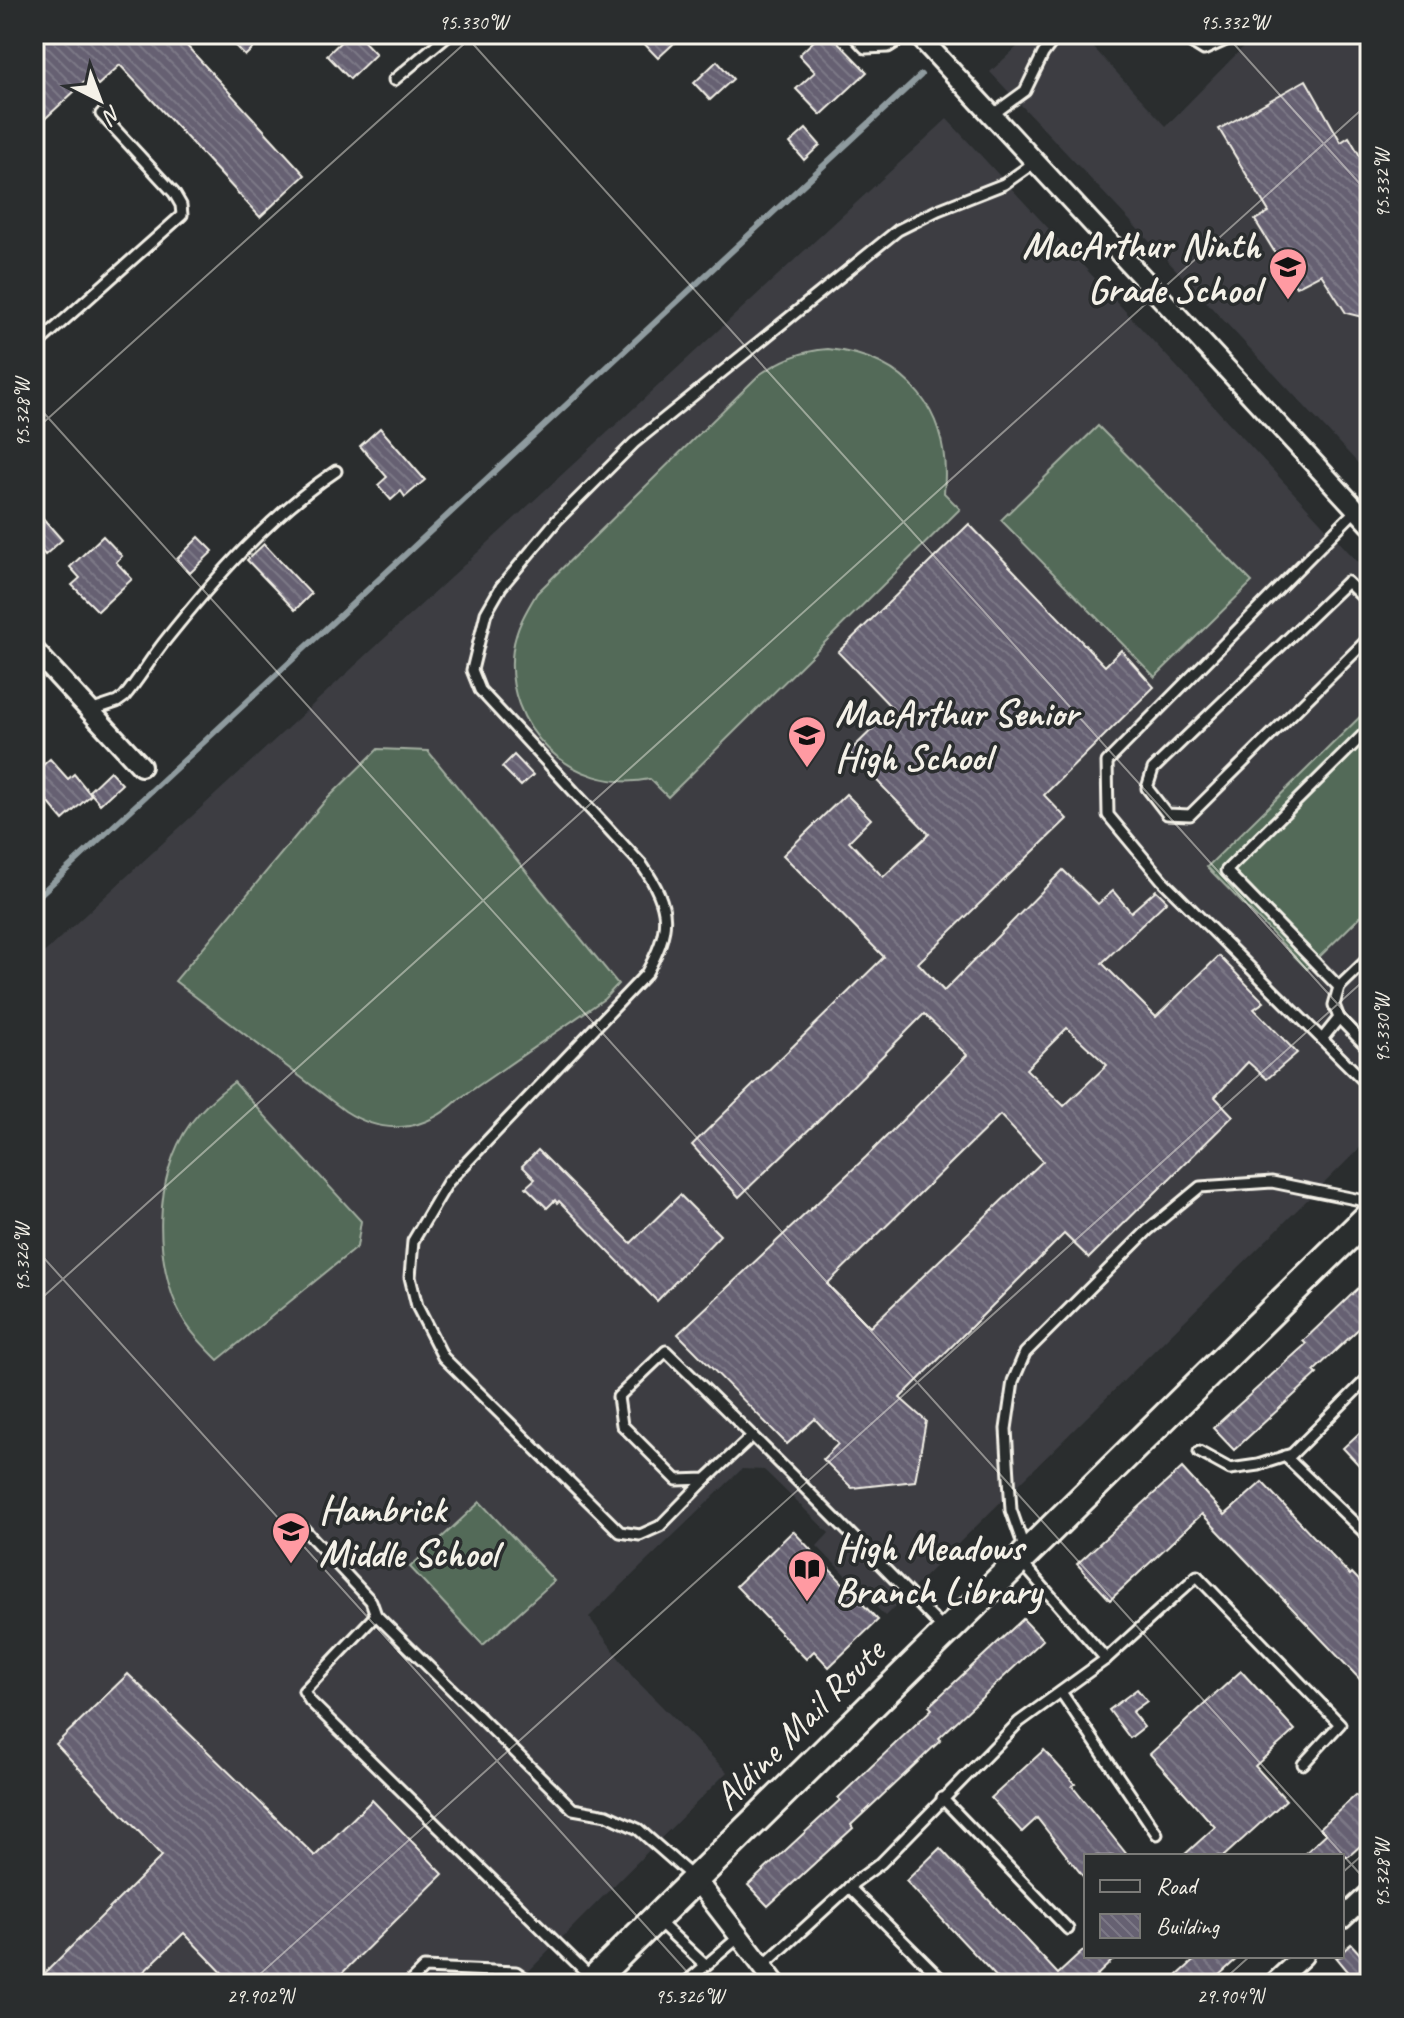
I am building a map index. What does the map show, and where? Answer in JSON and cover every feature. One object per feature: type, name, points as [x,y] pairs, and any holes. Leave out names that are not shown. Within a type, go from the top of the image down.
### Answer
[{"type":"main road","name":"Aldine Mail Route","points":[[591,1982],[1370,1215]]},
{"type":"street","points":[[917,34],[1370,524]]},
{"type":"street","points":[[34,650],[141,766]]},
{"type":"street","points":[[696,1880],[776,1984]]},
{"type":"street","points":[[1344,1917],[1370,1893]]},
{"type":"street","points":[[1273,1984],[1301,1958]]},
{"type":"lane","points":[[394,80],[449,34]]},
{"type":"lane","points":[[852,34],[865,48],[888,47],[909,34]]},
{"type":"lane","points":[[992,115],[1025,91],[1043,54],[1058,34]]},
{"type":"lane","points":[[1178,34],[1204,50],[1233,37]]},
{"type":"lane","points":[[34,347],[182,215],[181,205],[174,193],[101,114]]},
{"type":"lane","points":[[752,1436],[660,1526],[640,1535],[620,1532],[443,1357],[417,1306],[410,1277],[413,1241],[448,1182],[646,974],[666,928],[658,888],[642,865],[480,690],[472,670],[477,642],[486,613],[501,587],[557,520],[634,443],[898,230],[938,210],[1004,184],[1035,162]]},
{"type":"lane","points":[[90,711],[124,697],[167,638],[270,523],[305,492],[336,471]]},
{"type":"lane","points":[[1356,510],[1107,762],[1108,815],[1162,880],[1369,1084]]},
{"type":"lane","points":[[1370,604],[1347,582],[1153,769],[1147,788],[1167,814],[1190,815],[1370,637]]},
{"type":"lane","points":[[1339,987],[1226,871],[1370,728]]},
{"type":"lane","points":[[1370,957],[1339,987],[1334,1005],[1339,1018],[1370,1050]]},
{"type":"lane","points":[[1323,1038],[1339,1018]]},
{"type":"lane","points":[[1106,1659],[1023,1557],[1011,1510],[1006,1429],[1013,1381],[1025,1353],[1148,1230],[1200,1187],[1272,1182],[1370,1202]]},
{"type":"lane","points":[[706,1479],[677,1480],[622,1425],[618,1397],[666,1351],[841,1523],[946,1633]]},
{"type":"lane","points":[[1199,1452],[1230,1469],[1258,1465],[1292,1454],[1370,1376]]},
{"type":"lane","points":[[1285,1456],[1370,1538]]},
{"type":"lane","points":[[302,1527],[371,1601],[376,1615],[573,1809],[607,1815],[638,1829],[696,1880]]},
{"type":"lane","points":[[763,1966],[849,1887],[881,1863],[1019,1722],[1106,1659],[1197,1576],[1340,1724],[1303,1764]]},
{"type":"lane","points":[[376,1615],[304,1691],[321,1712],[591,1982]]},
{"type":"lane","points":[[1061,1692],[1157,1834]]},
{"type":"lane","points":[[942,1798],[1068,1929]]},
{"type":"lane","points":[[849,1887],[946,1984]]},
{"type":"lane","points":[[657,1919],[705,1965]]},
{"type":"lane","points":[[684,1984],[740,1936]]},
{"type":"lane","points":[[408,1984],[424,1968],[516,1972],[533,1984]]},
{"type":"shaded area","name":"MacArthur Ninth Grade School","points":[[1031,34],[1081,34],[1166,126],[1256,34],[1370,34],[1370,476],[990,72]]},
{"type":"shaded area","name":"MacArthur Senior High School","points":[[947,119],[1370,575],[1370,1138],[885,1616],[817,1546],[829,1533],[764,1470],[742,1469],[589,1617],[632,1676],[727,1772],[516,1984],[34,1984],[34,962]]},
{"type":"green space","points":[[828,349],[856,354],[881,364],[902,377],[919,394],[932,414],[940,438],[945,464],[944,493],[960,509],[668,797],[650,779],[622,781],[595,776],[570,765],[548,749],[531,729],[519,704],[513,678],[516,634],[537,593],[759,375],[792,357]]},
{"type":"green space","points":[[1098,426],[1252,582],[1155,677],[1001,520]]},
{"type":"green space","points":[[1370,707],[1370,907],[1307,969],[1207,867]]},
{"type":"green space","points":[[378,749],[428,751],[618,984],[604,999],[446,1110],[418,1124],[404,1127],[374,1124],[345,1111],[175,981],[325,801]]},
{"type":"green space","points":[[234,1082],[361,1221],[357,1247],[218,1360],[190,1329],[172,1296],[162,1246],[161,1220],[169,1168],[178,1145],[200,1112]]},
{"type":"green space","points":[[480,1502],[554,1581],[483,1645],[410,1567]]},
{"type":"building","points":[[34,34],[176,34],[305,175],[260,217],[120,65],[98,85],[90,77],[34,129]]},
{"type":"building","points":[[224,34],[267,34],[245,56]]},
{"type":"building","points":[[349,34],[357,34],[376,54],[350,79],[327,55]]},
{"type":"building","points":[[635,34],[684,34],[658,58]]},
{"type":"building","points":[[821,34],[830,34],[867,72],[821,115],[796,89],[815,72],[799,55]]},
{"type":"building","points":[[717,61],[733,79],[710,100],[694,83]]},
{"type":"building","points":[[1306,80],[1341,142],[1349,137],[1370,173],[1370,319],[1346,313],[1321,274],[1296,287],[1255,220],[1269,212],[1219,129]]},
{"type":"building","points":[[806,129],[820,145],[804,160],[790,143]]},
{"type":"building","points":[[380,428],[425,480],[405,497],[401,491],[391,500],[378,485],[387,477],[360,446]]},
{"type":"building","points":[[34,508],[62,540],[45,555],[34,542]]},
{"type":"building","points":[[969,524],[1105,666],[1121,650],[1154,687],[1044,795],[1067,819],[918,963],[944,991],[1063,870],[1098,904],[1113,891],[1131,912],[1156,890],[1167,901],[1102,963],[1156,1017],[1219,956],[1264,1002],[1254,1009],[1297,1053],[1267,1079],[1248,1062],[1215,1097],[1233,1116],[1089,1258],[1064,1234],[900,1398],[926,1421],[915,1481],[852,1488],[823,1459],[838,1444],[815,1419],[787,1444],[678,1334],[866,1157],[967,1055],[924,1014],[739,1197],[692,1145],[884,957],[783,855],[846,794],[871,819],[849,841],[883,877],[929,834],[849,752],[893,709],[838,652]],"holes":[[[1067,1028],[1107,1065],[1064,1106],[1026,1069]],[[1000,1115],[1043,1161],[870,1327],[827,1284]]]},
{"type":"building","points":[[103,536],[122,556],[116,562],[132,579],[98,611],[72,585],[80,578],[70,567]]},
{"type":"building","points":[[199,537],[213,551],[190,573],[177,559]]},
{"type":"building","points":[[264,544],[311,594],[295,610],[247,560]]},
{"type":"building","points":[[514,755],[533,775],[521,786],[502,767]]},
{"type":"building","points":[[50,759],[68,779],[74,774],[91,795],[63,820],[34,785],[34,773]]},
{"type":"building","points":[[110,771],[122,784],[100,804],[89,791]]},
{"type":"building","points":[[538,1150],[631,1243],[680,1195],[720,1235],[657,1301],[559,1201],[557,1203],[555,1200],[547,1208],[526,1187],[535,1179],[522,1166]]},
{"type":"building","points":[[1370,1277],[1370,1318],[1314,1371],[1317,1374],[1234,1450],[1213,1428],[1306,1344],[1303,1341]]},
{"type":"building","points":[[1370,1423],[1370,1477],[1343,1448]]},
{"type":"building","points":[[1182,1468],[1225,1515],[1262,1482],[1370,1592],[1370,1690],[1202,1514],[1110,1600],[1077,1564]]},
{"type":"building","name":"High Meadows Branch Library","points":[[793,1531],[878,1620],[829,1667],[814,1651],[806,1659],[736,1586]]},
{"type":"building","points":[[1023,1619],[1043,1640],[851,1825],[853,1828],[768,1906],[748,1885],[840,1800],[838,1798],[932,1709],[929,1706]]},
{"type":"building","points":[[1241,1671],[1295,1730],[1255,1766],[1286,1800],[1226,1854],[1185,1854],[1215,1827],[1150,1754]]},
{"type":"building","points":[[128,1674],[315,1856],[372,1800],[443,1874],[331,1984],[233,1984],[184,1933],[131,1984],[34,1984],[162,1856],[56,1744]]},
{"type":"building","points":[[1137,1689],[1147,1701],[1132,1712],[1144,1727],[1130,1738],[1109,1710]]},
{"type":"building","points":[[1044,1750],[1075,1784],[1072,1786],[1126,1854],[1084,1854],[1084,1877],[1037,1818],[1022,1832],[991,1798]]},
{"type":"building","points":[[1370,1791],[1370,1837],[1349,1856],[1304,1854],[1326,1834],[1320,1828],[1356,1795],[1360,1800]]},
{"type":"building","points":[[940,1848],[1058,1974],[1084,1950],[1084,1958],[1115,1958],[1088,1984],[1003,1984],[906,1881]]},
{"type":"building","points":[[1351,1944],[1370,1965],[1370,1984],[1341,1984],[1351,1975],[1337,1958],[1344,1958],[1344,1950]]},
{"type":"building","points":[[1197,1958],[1238,1958],[1217,1977],[1224,1984],[1168,1984]]},
{"type":"waterway","points":[[958,41],[966,34]]},
{"type":"waterway","points":[[34,900],[921,75]]},
{"type":"place","name":"MacArthur Ninth Grade School","points":[[1288,301]]},
{"type":"place","name":"MacArthur Senior High School","points":[[807,769]]},
{"type":"place","name":"Hambrick Middle School","points":[[291,1565]]},
{"type":"place","name":"High Meadows Branch Library","points":[[807,1603]]}]
